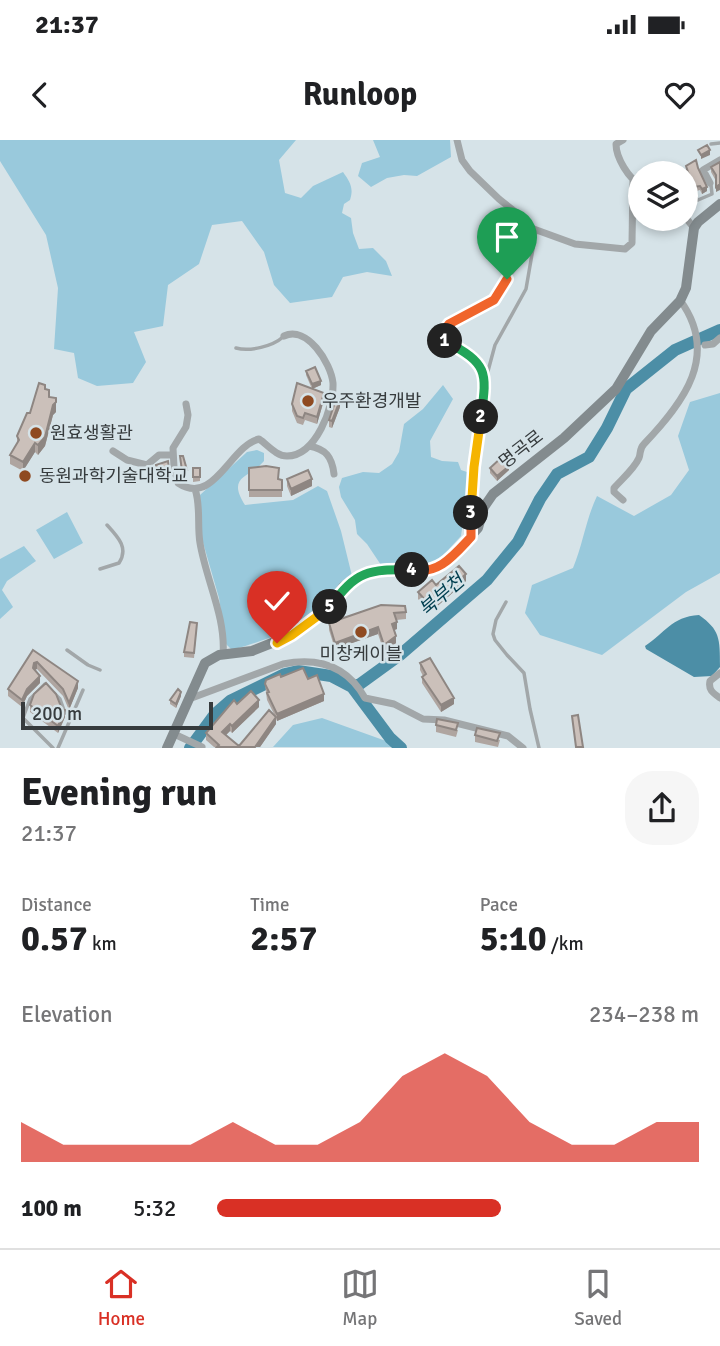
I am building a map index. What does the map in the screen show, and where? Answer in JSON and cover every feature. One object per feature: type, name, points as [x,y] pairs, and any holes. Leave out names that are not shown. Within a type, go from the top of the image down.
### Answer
[{"type":"main road","points":[[698,222],[720,204]]},
{"type":"main road","name":"명곡로","points":[[223,655],[252,651],[292,635],[328,609],[344,587],[363,575],[380,570],[427,572],[453,556],[478,528],[484,507],[493,494],[564,438],[610,397],[652,331],[680,300],[686,288],[694,231]]},
{"type":"main road","points":[[167,747],[205,663],[223,655]]},
{"type":"street","points":[[457,140],[462,160],[470,171],[535,230],[575,244],[625,249],[632,243],[633,231]]},
{"type":"street","points":[[623,141],[616,144],[616,151],[628,169]]},
{"type":"street","points":[[710,183],[704,170],[720,160]]},
{"type":"street","points":[[623,500],[614,492],[614,488],[639,458],[641,447],[692,393],[704,368],[705,345],[701,329],[690,310],[680,300]]},
{"type":"street","points":[[186,404],[186,427],[173,449],[173,455],[178,483],[188,490],[201,489],[250,441],[259,439],[276,453],[288,456],[309,446],[317,439],[332,398],[333,381],[323,358],[305,337],[297,333],[284,335]]},
{"type":"street","points":[[705,345],[713,344],[720,338]]},
{"type":"street","points":[[309,446],[321,448],[328,455],[334,474]]},
{"type":"street","points":[[113,451],[127,460],[147,465],[159,454],[173,455]]},
{"type":"street","points":[[195,489],[198,497],[197,525],[200,547],[215,596],[224,645],[223,655]]},
{"type":"street","points":[[471,521],[471,537]]},
{"type":"street","points":[[189,699],[283,664],[299,661],[320,663],[349,676],[365,698],[394,704],[423,719],[444,720],[508,736],[523,747]]},
{"type":"street","points":[[720,673],[709,685],[713,693],[720,698]]},
{"type":"street","points":[[174,734],[202,747]]},
{"type":"lane","points":[[711,144],[720,143]]},
{"type":"lane","points":[[698,200],[712,194],[710,183]]},
{"type":"lane","points":[[486,380],[474,359],[444,340],[443,332],[449,324],[494,300],[527,254],[535,230]]},
{"type":"lane","points":[[471,521],[474,467],[486,380],[495,345],[526,289],[535,230]]},
{"type":"lane","points":[[236,348],[241,350],[272,345],[284,335]]},
{"type":"lane","points":[[100,569],[119,563],[123,557],[123,546],[107,525]]},
{"type":"lane","points":[[506,602],[496,620],[493,634],[501,648],[524,673],[539,747]]},
{"type":"lane","points":[[67,650],[100,670]]},
{"type":"lane","points":[[53,747],[23,718],[30,699],[45,684],[60,699],[65,713]]},
{"type":"lane","points":[[58,747],[82,690]]},
{"type":"shaded area","points":[[0,140],[296,140],[279,160],[285,193],[301,198],[313,186],[343,172],[352,192],[342,213],[351,218],[359,249],[373,248],[386,261],[392,276],[367,272],[343,277],[332,297],[290,303],[274,285],[264,252],[242,221],[212,225],[199,264],[168,285],[163,326],[134,332],[146,362],[133,383],[97,386],[78,378],[74,353],[54,349],[58,288],[46,235],[0,161]]},
{"type":"shaded area","points":[[373,140],[450,140],[451,157],[417,176],[387,178],[371,187],[358,176],[362,163],[380,157]]},
{"type":"shaded area","points":[[443,385],[453,399],[430,441],[431,457],[458,462],[461,470],[470,473],[461,536],[437,562],[422,566],[381,565],[357,534],[355,520],[341,497],[339,487],[342,478],[363,472],[379,473],[392,464],[399,452],[404,424],[423,409]]},
{"type":"shaded area","points":[[720,393],[720,573],[686,592],[602,655],[540,635],[525,613],[532,585],[573,568],[597,496],[634,516],[671,495],[689,470],[678,436],[690,402]]},
{"type":"shaded area","points":[[257,450],[264,453],[264,461],[239,482],[238,488],[245,505],[293,500],[318,486],[327,491],[341,531],[352,576],[324,605],[299,624],[270,638],[232,650],[226,644],[219,598],[202,539],[200,495],[247,452]]},
{"type":"shaded area","points":[[67,512],[83,543],[54,559],[36,530]]},
{"type":"shaded area","points":[[24,546],[36,561],[7,581],[2,590],[13,607],[0,619],[0,559]]},
{"type":"shaded area","points":[[699,615],[715,630],[719,642],[720,667],[712,676],[694,677],[646,649],[645,646],[675,622]]},
{"type":"shaded area","points":[[322,718],[397,747],[273,747],[293,725]]},
{"type":"building","points":[[707,145],[710,150],[701,155],[698,150]]},
{"type":"building","points":[[720,162],[720,184],[716,187],[716,175],[711,167]]},
{"type":"building","points":[[698,168],[707,187],[702,189]]},
{"type":"building","points":[[315,367],[321,381],[312,384],[306,371]]},
{"type":"building","name":"원효생활관","points":[[39,383],[45,385],[45,389],[49,390],[49,397],[56,398],[56,402],[45,437],[38,445],[35,443],[23,462],[10,455],[19,440],[17,436],[27,413],[30,413]]},
{"type":"building","points":[[297,383],[324,393],[317,417],[305,413],[303,418],[297,416],[292,404]]},
{"type":"building","points":[[336,399],[340,400],[332,421],[329,420]]},
{"type":"building","points":[[180,456],[183,456],[187,470],[182,471]]},
{"type":"building","points":[[501,458],[509,466],[497,476],[490,468]]},
{"type":"building","points":[[168,461],[169,470],[157,473],[156,465]]},
{"type":"building","points":[[193,468],[200,468],[200,477],[193,477]]},
{"type":"building","points":[[249,468],[279,468],[278,479],[282,480],[282,490],[249,490]]},
{"type":"building","points":[[308,470],[312,479],[291,489],[287,479]]},
{"type":"building","points":[[459,566],[466,574],[434,602],[430,598],[426,601],[418,592],[432,580],[436,585]]},
{"type":"building","name":"미창케이블","points":[[381,605],[405,606],[406,612],[394,613],[397,622],[392,624],[396,636],[384,645],[378,627],[335,643],[329,623]]},
{"type":"building","points":[[190,622],[197,623],[194,653],[184,652]]},
{"type":"building","points":[[33,650],[78,681],[69,703],[63,689],[37,662],[33,668],[40,676],[27,689],[22,700],[8,689]]},
{"type":"building","points":[[430,658],[454,698],[441,705],[422,677],[426,674],[420,663]]},
{"type":"building","points":[[303,668],[308,679],[317,675],[324,694],[277,714],[267,693],[266,680]]},
{"type":"building","points":[[46,683],[65,710],[58,726],[30,705],[34,694]]},
{"type":"building","points":[[178,689],[181,692],[176,704],[170,700]]},
{"type":"building","points":[[251,691],[259,700],[222,732],[239,746],[269,710],[276,717],[255,747],[217,747],[219,745],[206,733],[234,700],[237,704]]},
{"type":"building","points":[[578,715],[583,747],[576,747],[572,716]]},
{"type":"building","points":[[437,719],[458,723],[456,730],[436,725]]},
{"type":"building","points":[[477,728],[500,733],[497,741],[475,735]]},
{"type":"waterway","name":"북부천","points":[[352,687],[400,655],[487,580],[518,542],[540,499],[557,474],[589,457],[626,389],[675,350],[720,330]]},
{"type":"waterway","name":"북부천","points":[[190,748],[215,714],[230,701],[285,674],[298,671],[331,676],[352,687],[390,738],[401,748]]},
{"type":"place","name":"우주환경개발","points":[[308,401]]},
{"type":"place","name":"원효생활관","points":[[36,433]]},
{"type":"place","name":"동원과학기술대학교","points":[[25,476]]},
{"type":"place","name":"미창케이블","points":[[361,632]]},
{"type":"route","points":[[277,643],[328,609],[344,587],[354,579],[380,570],[427,572],[453,556],[471,537],[474,467],[486,380],[474,359],[444,340],[443,332],[449,324],[494,300],[507,279]]}]
